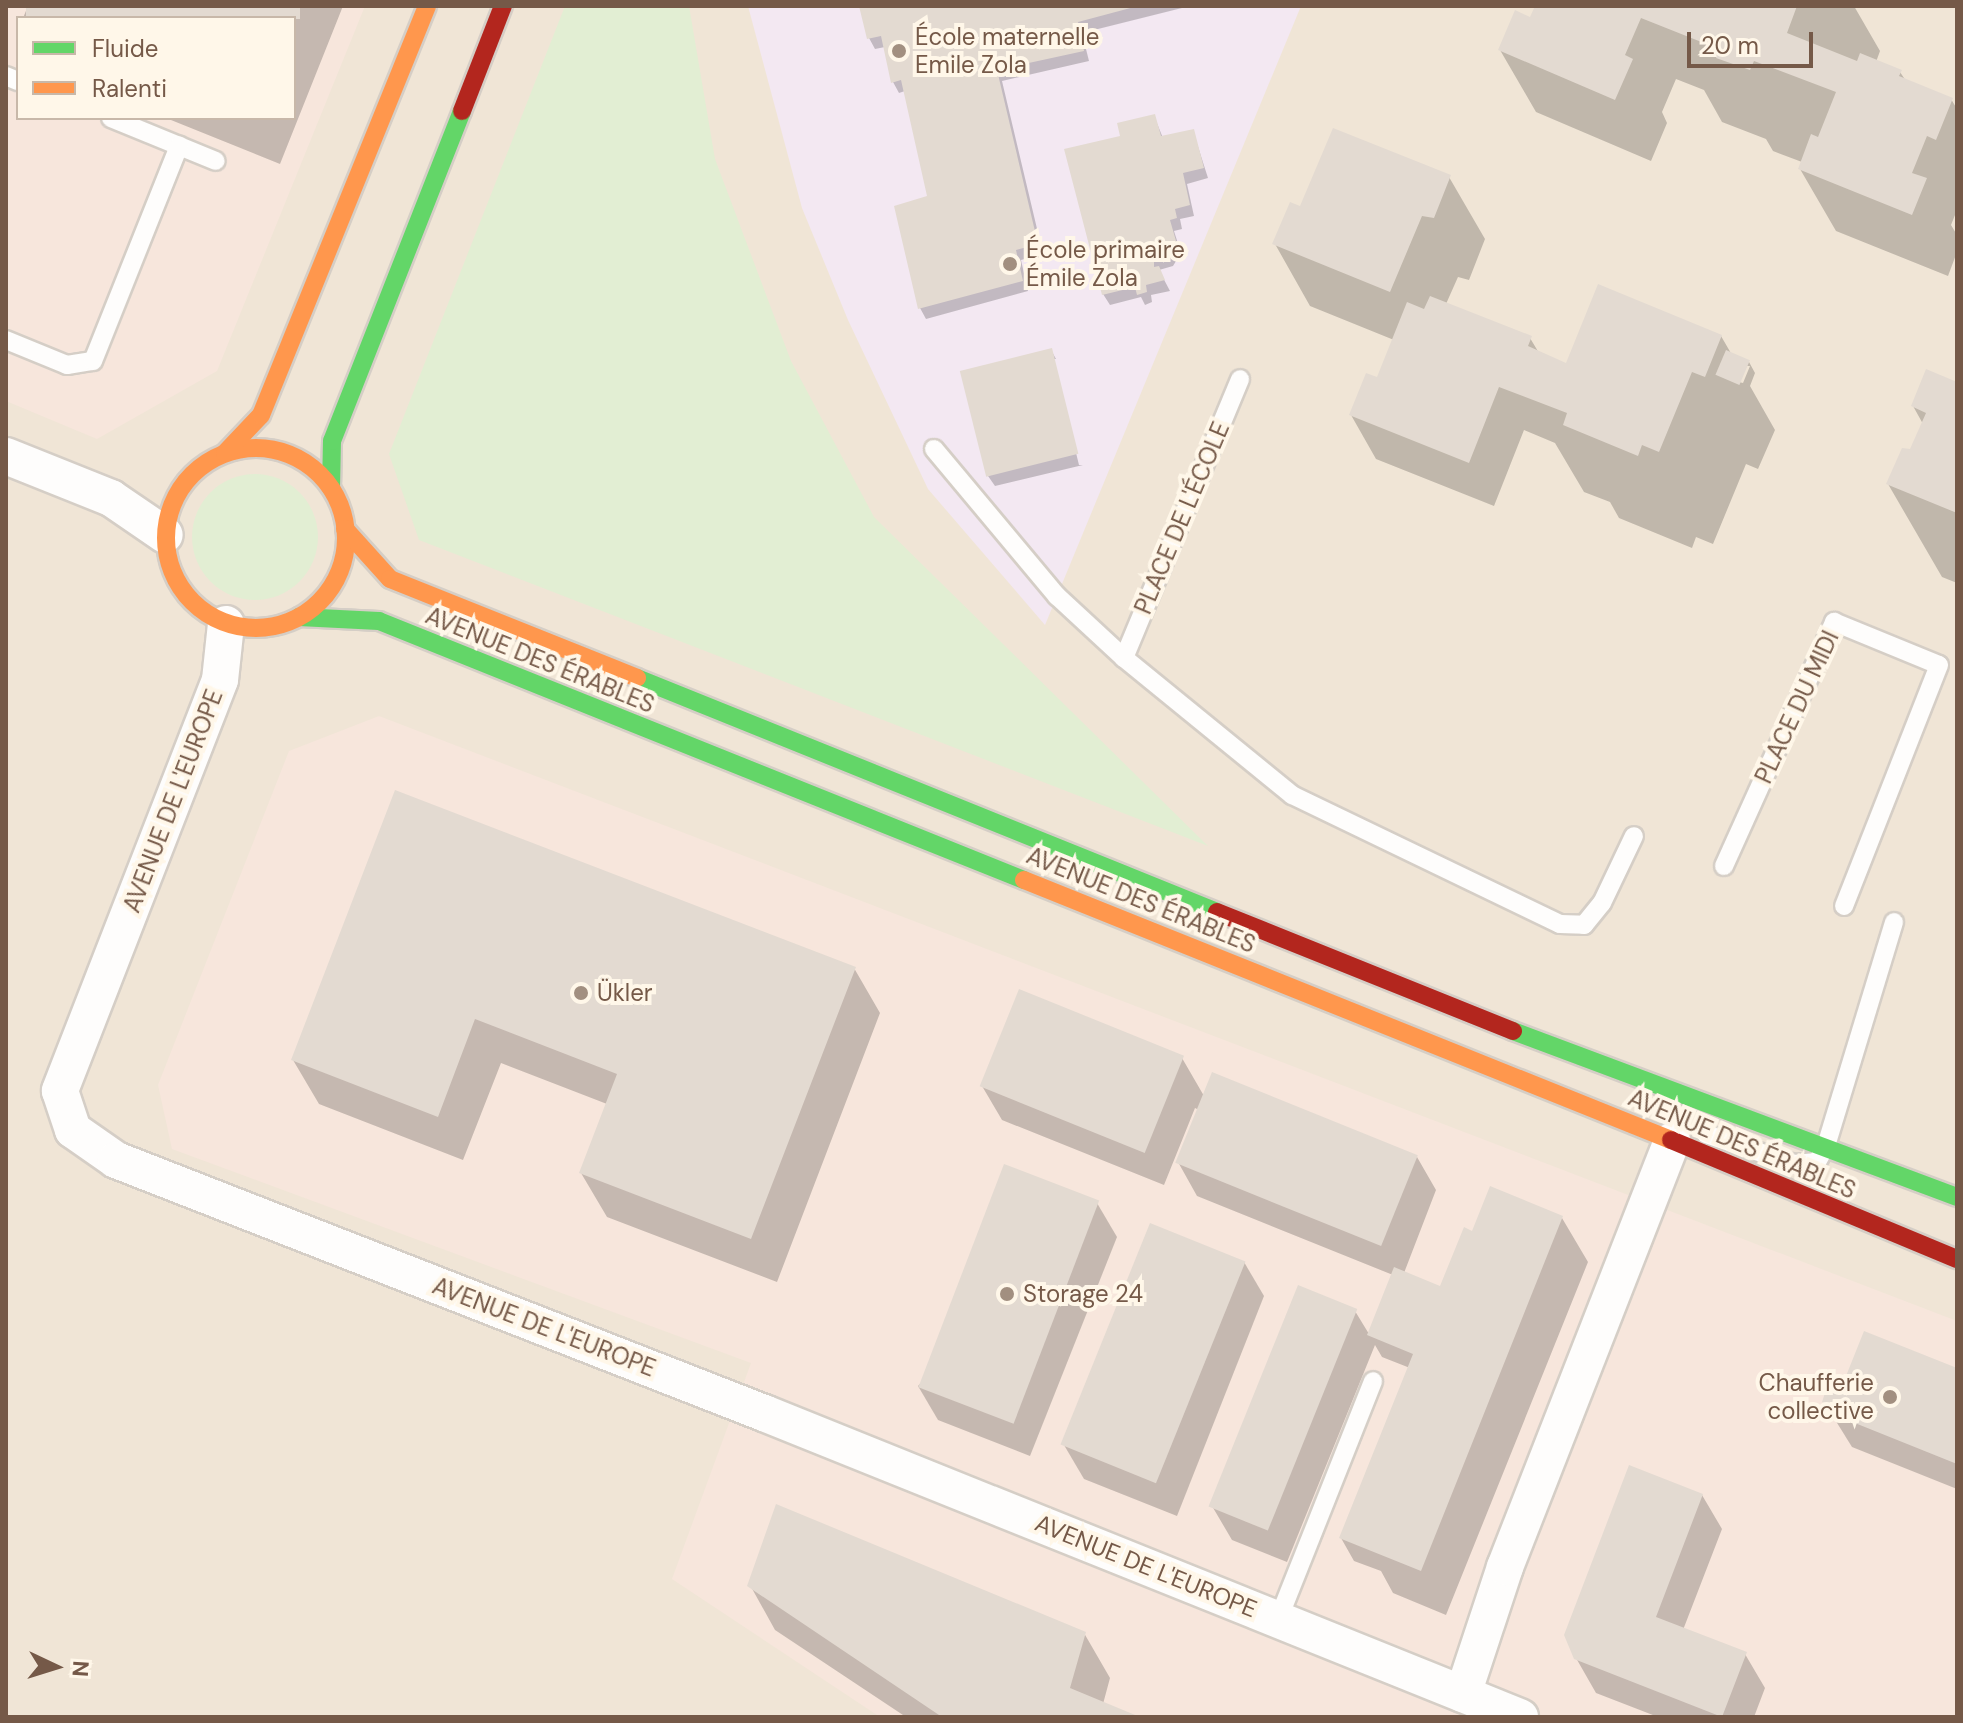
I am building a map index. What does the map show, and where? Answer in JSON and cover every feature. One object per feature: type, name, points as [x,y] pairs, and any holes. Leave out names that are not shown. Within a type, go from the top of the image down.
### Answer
[{"type":"main road","points":[[225,453],[261,415],[427,6]]},
{"type":"main road","points":[[331,488],[332,441],[503,6]]},
{"type":"main road","points":[[254,447],[284,452],[311,466],[331,488],[341,508],[345,529],[344,555],[335,580],[320,601],[299,617],[276,626],[250,629],[226,624],[201,610],[181,589],[169,563],[165,535],[170,509],[182,485],[201,466],[225,453],[254,447]]},
{"type":"main road","name":"AVENUE DES ÉRABLES","points":[[345,529],[390,579],[1601,1066],[1826,1146],[1957,1197]]},
{"type":"main road","name":"AVENUE DES ÉRABLES","points":[[299,617],[379,621],[1672,1140],[1957,1259]]},
{"type":"street","points":[[6,456],[111,498],[165,535]]},
{"type":"street","name":"AVENUE DE L'EUROPE","points":[[226,624],[220,680],[60,1091],[73,1130],[116,1160],[764,1413],[1520,1717]]},
{"type":"street","points":[[1463,1694],[1505,1567],[1672,1140]]},
{"type":"lane","points":[[116,120],[216,161]]},
{"type":"lane","points":[[6,340],[67,365],[93,361],[179,146]]},
{"type":"lane","name":"PLACE DE L'ÉCOLE","points":[[1124,658],[1240,379]]},
{"type":"lane","points":[[934,449],[1057,596],[1124,658],[1292,795],[1560,924],[1584,925],[1602,903],[1634,836]]},
{"type":"lane","name":"PLACE DU MIDI","points":[[1724,866],[1834,622],[1939,665],[1844,906]]},
{"type":"lane","points":[[1672,1140],[1710,1133],[1794,1164],[1817,1162],[1826,1146],[1894,922]]},
{"type":"lane","points":[[1278,1620],[1373,1381]]},
{"type":"shaded area","points":[[6,6],[1957,6],[1957,1717],[6,1717]]},
{"type":"shaded area","points":[[6,6],[365,6],[217,371],[97,439],[6,401]]},
{"type":"shaded area","name":"École primaire Émile Zola","points":[[748,6],[1301,6],[1045,625],[928,489],[848,320],[802,208]]},
{"type":"shaded area","points":[[379,716],[1957,1321],[1957,1717],[880,1717],[672,1579],[751,1363],[172,1149],[158,1085],[289,751]]},
{"type":"green space","points":[[565,6],[689,6],[715,159],[791,361],[874,517],[1208,846],[419,540],[389,454]]},
{"type":"green space","points":[[255,474],[279,479],[299,493],[313,513],[318,537],[313,561],[299,581],[279,595],[255,600],[231,595],[211,581],[197,561],[192,537],[197,513],[211,493],[231,479]]},
{"type":"building","points":[[26,6],[300,6],[300,19],[296,16],[26,16]]},
{"type":"building","points":[[859,6],[1138,6],[1078,22],[1084,51],[997,70],[1038,244],[1016,250],[1023,281],[918,309],[894,206],[927,196],[901,80],[891,83],[881,36],[867,39]]},
{"type":"building","points":[[1535,6],[1797,6],[1787,33],[1857,61],[1860,53],[1902,70],[1899,76],[1953,98],[1936,140],[1927,136],[1912,173],[1927,178],[1912,215],[1798,169],[1811,134],[1818,137],[1836,92],[1754,61],[1750,70],[1716,58],[1719,49],[1641,18],[1625,55],[1633,59],[1615,100],[1498,50],[1515,10],[1530,17]]},
{"type":"building","points":[[1155,114],[1161,136],[1194,129],[1204,168],[1183,173],[1190,205],[1175,209],[1177,218],[1170,220],[1176,241],[1167,255],[1154,259],[1154,267],[1159,266],[1165,280],[1146,285],[1147,292],[1137,295],[1135,287],[1102,295],[1064,149],[1120,136],[1117,123]]},
{"type":"building","points":[[1333,128],[1451,175],[1434,218],[1422,216],[1390,292],[1272,244],[1290,202],[1300,206]]},
{"type":"building","points":[[1598,284],[1722,335],[1705,377],[1692,372],[1659,452],[1642,445],[1638,456],[1563,425],[1567,413],[1499,387],[1469,463],[1349,415],[1366,373],[1377,377],[1407,302],[1424,309],[1430,296],[1532,336],[1528,346],[1566,363]]},
{"type":"building","points":[[1052,348],[1078,454],[986,477],[960,371]]},
{"type":"building","points":[[1726,350],[1750,360],[1739,385],[1715,375]]},
{"type":"building","points":[[1926,369],[1957,382],[1957,513],[1886,484],[1902,448],[1910,449],[1926,413],[1911,406]]},
{"type":"building","name":"Ükler","points":[[395,790],[856,967],[751,1239],[579,1173],[617,1074],[475,1019],[438,1117],[291,1060]]},
{"type":"building","points":[[1019,989],[1184,1056],[1145,1153],[980,1086]]},
{"type":"building","points":[[1212,1072],[1418,1155],[1381,1246],[1175,1163]]},
{"type":"building","name":"Storage 24","points":[[1004,1164],[1099,1201],[1014,1424],[918,1387]]},
{"type":"building","points":[[1490,1186],[1563,1216],[1421,1571],[1339,1538],[1413,1354],[1367,1335],[1394,1267],[1440,1286],[1464,1227],[1472,1231]]},
{"type":"building","points":[[1150,1223],[1245,1262],[1156,1483],[1060,1445]]},
{"type":"building","points":[[1298,1285],[1357,1309],[1268,1531],[1208,1507]]},
{"type":"building","name":"Chaufferie collective","points":[[1864,1331],[1957,1368],[1957,1464],[1830,1413],[1833,1406],[1822,1402],[1827,1387],[1840,1391]]},
{"type":"building","points":[[1629,1465],[1703,1494],[1656,1617],[1747,1652],[1722,1717],[1574,1659],[1564,1635]]},
{"type":"building","points":[[776,1504],[1086,1632],[1070,1688],[1140,1717],[942,1717],[747,1586]]},
{"type":"traffic: fast","points":[[331,488],[332,441],[462,111]]},
{"type":"traffic: fast","points":[[299,617],[379,621],[1024,880]]},
{"type":"traffic: fast","points":[[637,678],[1217,912]]},
{"type":"traffic: fast","points":[[1513,1031],[1957,1197]]},
{"type":"traffic: slow","points":[[225,453],[261,415],[427,6]]},
{"type":"traffic: slow","points":[[256,448],[290,455],[320,474],[339,504],[346,538],[339,572],[320,602],[290,621],[256,628],[222,621],[192,602],[173,572],[166,538],[173,504],[192,474],[222,455],[256,448]]},
{"type":"traffic: slow","points":[[345,529],[390,579],[637,678]]},
{"type":"traffic: slow","points":[[1024,880],[1671,1140]]},
{"type":"traffic: jam","points":[[462,111],[503,6]]},
{"type":"traffic: jam","points":[[1217,912],[1513,1031]]},
{"type":"traffic: jam","points":[[1671,1140],[1957,1259]]},
{"type":"place","name":"École maternelle Emile Zola","points":[[899,51]]},
{"type":"place","name":"École primaire Émile Zola","points":[[1010,264]]},
{"type":"place","name":"Ükler","points":[[581,993]]},
{"type":"place","name":"Storage 24","points":[[1007,1294]]},
{"type":"place","name":"Chaufferie collective","points":[[1890,1397]]}]
